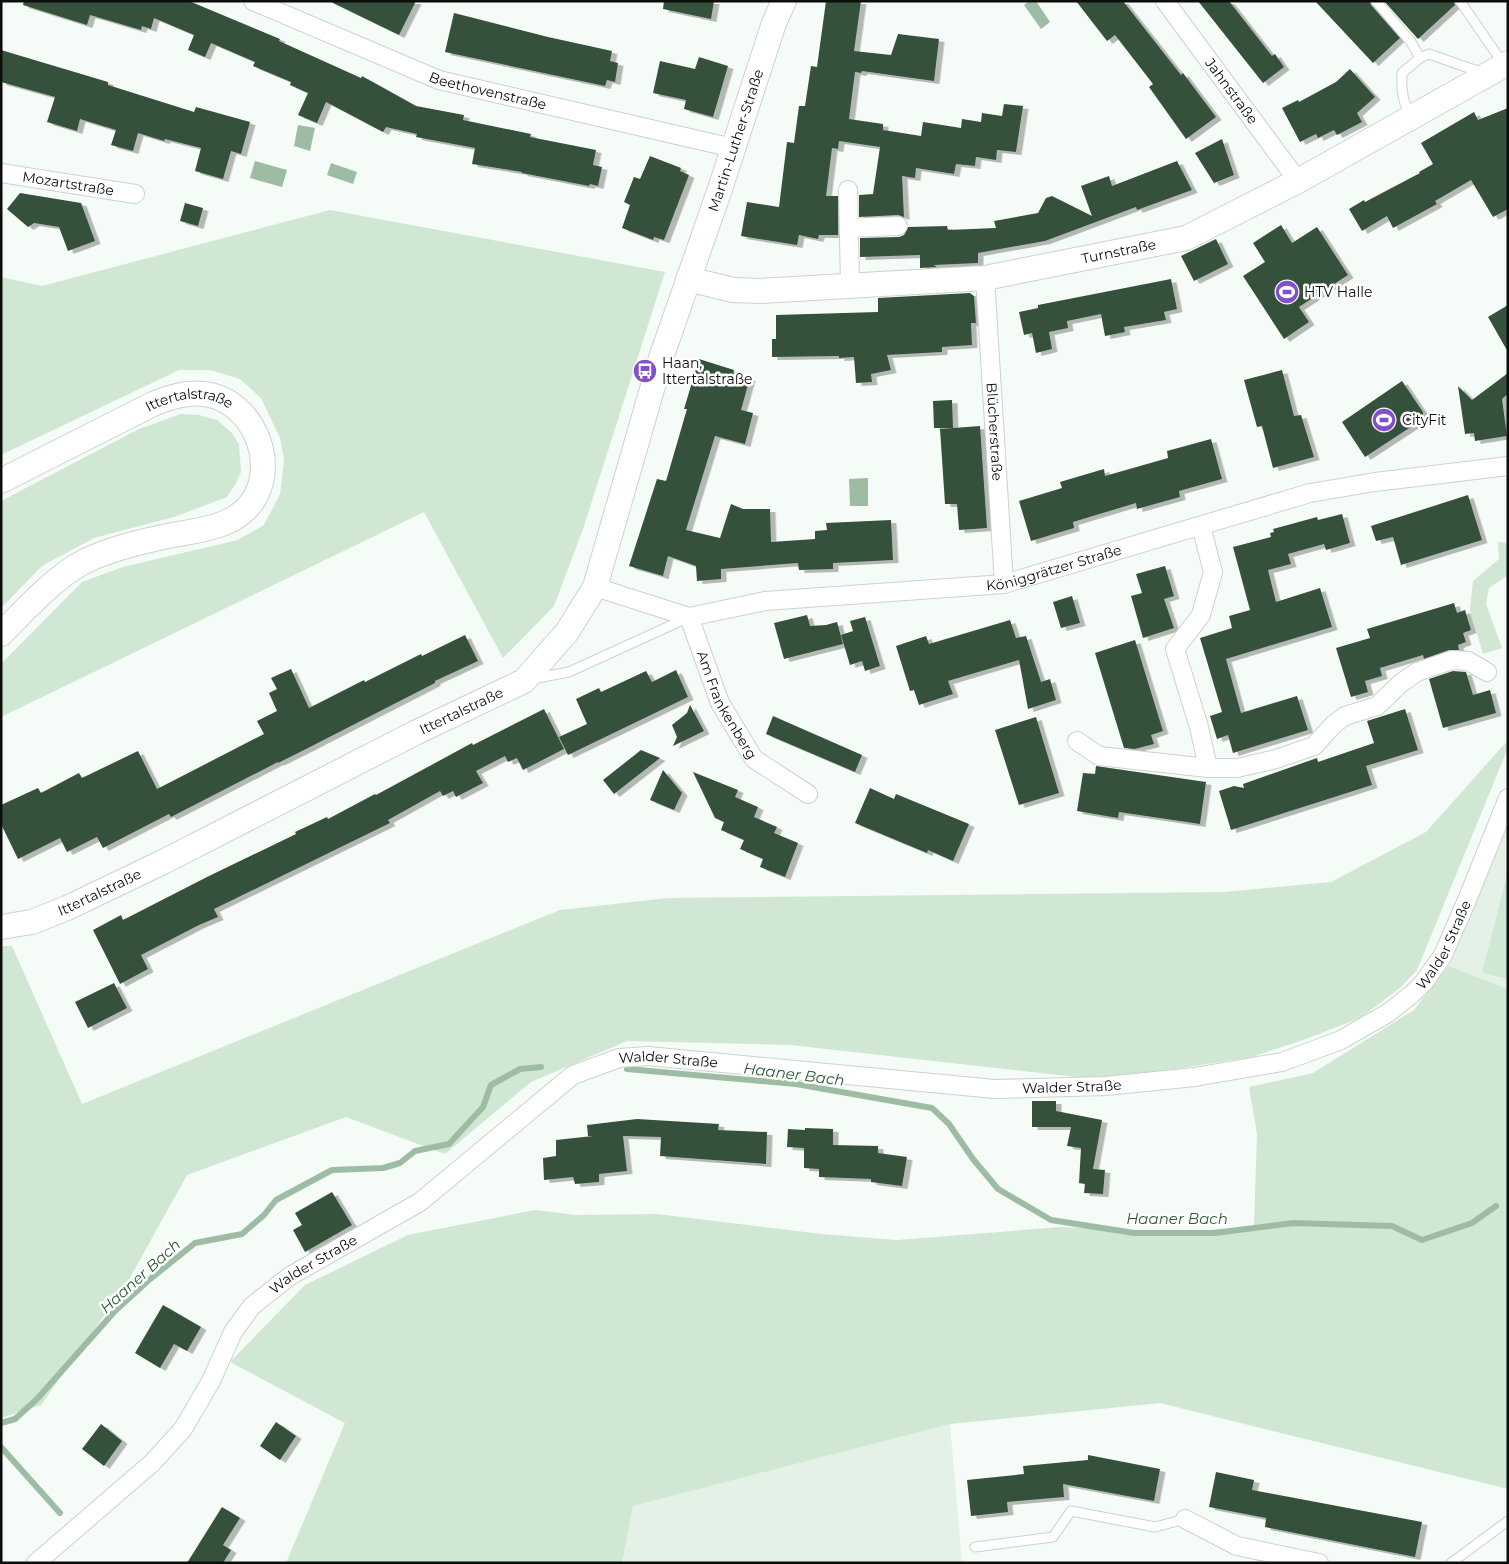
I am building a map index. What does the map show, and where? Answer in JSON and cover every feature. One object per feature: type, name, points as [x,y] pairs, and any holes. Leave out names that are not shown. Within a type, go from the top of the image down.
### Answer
[{"type":"main road","name":"Martin-Luther-Straße","points":[[688,279],[734,148],[774,23],[784,1]]},
{"type":"main road","name":"Turnstraße","points":[[688,279],[733,290],[760,290],[985,278],[1186,238],[1298,181],[1500,68]]},
{"type":"main road","name":"Ittertalstraße","points":[[1,928],[32,922],[67,908],[163,862],[524,681],[567,632],[595,587],[661,358],[688,279]]},
{"type":"main road","name":"Ittertalstraße","points":[[1,481],[153,404],[186,394],[206,394],[218,397],[230,403],[246,418],[258,437],[264,473],[254,500],[241,513],[225,524],[206,530],[133,544],[80,564],[56,581],[1,634]]},
{"type":"street","name":"Beethovenstraße","points":[[253,1],[439,80],[734,148]]},
{"type":"street","name":"Jahnstraße","points":[[1165,1],[1298,181]]},
{"type":"street","name":"Mozartstraße","points":[[1,172],[135,194]]},
{"type":"street","points":[[848,190],[850,285]]},
{"type":"street","points":[[849,228],[898,226]]},
{"type":"street","name":"Blücherstraße","points":[[985,278],[1004,584]]},
{"type":"street","name":"Königgrätzer Straße","points":[[595,587],[689,617],[765,601],[1004,584],[1310,493],[1375,482],[1508,466]]},
{"type":"street","points":[[1201,526],[1213,572],[1201,616],[1175,649],[1200,726],[1208,768]]},
{"type":"street","name":"Am Frankenberg","points":[[689,617],[720,704],[754,759],[808,794]]},
{"type":"street","points":[[1077,741],[1099,756],[1208,768],[1237,768],[1276,759],[1314,746],[1334,724],[1345,716],[1377,706],[1401,683],[1418,672],[1452,660],[1468,661],[1487,672]]},
{"type":"street","name":"Walder Straße","points":[[36,1563],[152,1463],[183,1429],[210,1381],[233,1332],[252,1306],[290,1276],[420,1202],[573,1075],[619,1058],[648,1056],[1004,1088],[1106,1086],[1195,1077],[1282,1062],[1341,1040],[1388,1013],[1424,982],[1443,955],[1508,798]]},
{"type":"street","points":[[1185,1519],[1237,1546],[1319,1563]]},
{"type":"lane","points":[[1376,1],[1411,42],[1420,58]]},
{"type":"lane","points":[[1460,1],[1500,68]]},
{"type":"lane","points":[[1411,118],[1401,90],[1402,73],[1420,58],[1429,54],[1500,68]]},
{"type":"lane","points":[[524,681],[569,672],[689,617]]},
{"type":"lane","points":[[975,1547],[1053,1537],[1071,1511],[1155,1526],[1185,1519]]},
{"type":"lane","points":[[1450,1563],[1508,1521]]},
{"type":"shaded area","points":[[1029,1],[1036,1],[1050,22],[1041,29],[1024,5]]},
{"type":"shaded area","points":[[298,125],[315,128],[310,151],[294,146]]},
{"type":"shaded area","points":[[255,161],[287,170],[282,187],[250,178]]},
{"type":"shaded area","points":[[331,163],[357,172],[353,184],[327,175]]},
{"type":"shaded area","points":[[330,210],[665,272],[583,529],[554,606],[503,658],[424,512],[1,717],[1,664],[82,582],[123,567],[238,540],[264,525],[280,494],[284,460],[280,438],[261,398],[240,379],[210,370],[179,370],[1,455],[1,277],[42,286]]},
{"type":"shaded area","points":[[181,414],[199,415],[217,420],[231,432],[239,444],[241,472],[227,497],[174,517],[94,538],[42,566],[1,608],[1,501],[139,429]]},
{"type":"shaded area","points":[[868,478],[868,506],[850,506],[849,479]]},
{"type":"shaded area","points":[[1498,542],[1508,543],[1508,575],[1489,588],[1486,604],[1502,648],[1483,654],[1470,609],[1473,581],[1499,559]]},
{"type":"shaded area","points":[[1508,740],[1508,748],[1417,970],[1400,988],[1360,1018],[1252,1057],[1137,1075],[1085,1078],[791,1045],[627,1041],[531,1082],[445,1154],[346,1117],[187,1175],[127,1283],[41,1405],[1,1418],[1,946],[12,946],[82,1104],[560,910],[668,898],[1225,892],[1331,882],[1426,832]]},
{"type":"shaded area","points":[[1508,820],[1508,989],[1448,966]]},
{"type":"shaded area","points":[[1508,871],[1508,979],[1482,973]]},
{"type":"shaded area","points":[[1448,966],[1508,989],[1508,1489],[1160,1403],[950,1424],[633,1506],[622,1563],[286,1563],[345,1423],[230,1362],[305,1285],[408,1235],[535,1210],[576,1215],[657,1214],[821,1234],[897,1240],[1061,1227],[1123,1230],[1208,1230],[1254,1226],[1257,1134],[1249,1087],[1313,1073],[1414,1010]]},
{"type":"shaded area","points":[[950,1424],[962,1563],[622,1563],[633,1506]]},
{"type":"building","points":[[24,1],[189,1],[280,39],[279,41],[361,78],[362,76],[416,106],[464,115],[463,120],[531,134],[530,137],[596,150],[593,165],[602,167],[598,186],[590,184],[589,186],[472,164],[475,148],[416,137],[417,134],[386,127],[383,132],[326,102],[317,123],[298,115],[308,93],[290,85],[291,82],[253,66],[255,62],[211,43],[205,57],[188,50],[194,35],[154,18],[151,29],[142,26],[141,30],[90,15],[87,25],[23,5]]},
{"type":"building","points":[[329,1],[416,1],[399,35]]},
{"type":"building","points":[[664,1],[714,1],[711,19],[663,9]]},
{"type":"building","points":[[826,1],[861,1],[854,51],[891,55],[898,34],[939,39],[934,81],[862,71],[861,73],[855,72],[849,119],[883,124],[883,130],[921,136],[923,122],[961,128],[962,119],[981,122],[982,113],[1002,116],[1004,104],[1023,106],[1016,152],[997,150],[996,160],[976,157],[975,166],[956,164],[954,174],[916,168],[915,178],[902,176],[904,217],[898,215],[859,217],[859,195],[873,194],[880,147],[839,141],[838,149],[832,148],[826,196],[838,196],[838,235],[819,235],[818,239],[799,235],[797,245],[741,236],[747,202],[779,207],[787,142],[794,143],[799,106],[805,106],[811,66],[817,67]]},
{"type":"building","points":[[1076,1],[1123,1],[1181,75],[1183,73],[1216,117],[1186,139],[1149,87],[1153,84],[1115,35],[1107,41]]},
{"type":"building","points":[[1198,1],[1229,1],[1272,56],[1275,54],[1284,67],[1263,83]]},
{"type":"building","points":[[1315,1],[1370,1],[1371,5],[1400,38],[1373,63]]},
{"type":"building","points":[[1384,1],[1454,1],[1455,5],[1418,39]]},
{"type":"building","points":[[454,13],[612,51],[610,61],[618,63],[615,82],[607,80],[605,86],[445,52]]},
{"type":"building","points":[[1,50],[108,82],[108,85],[194,112],[196,107],[250,122],[241,154],[231,151],[223,179],[195,171],[201,148],[165,139],[164,141],[138,133],[133,151],[111,145],[116,130],[80,119],[77,131],[47,122],[55,97],[1,82]]},
{"type":"building","points":[[699,57],[728,66],[713,117],[684,109],[686,100],[653,93],[660,61],[695,69]]},
{"type":"building","points":[[1350,69],[1375,97],[1357,113],[1362,122],[1337,135],[1334,130],[1318,138],[1316,134],[1300,142],[1282,108],[1298,100],[1299,102],[1336,82]]},
{"type":"building","points":[[1508,108],[1508,209],[1493,217],[1471,180],[1435,201],[1437,204],[1393,228],[1387,216],[1362,231],[1349,209],[1420,173],[1433,164],[1421,143],[1474,112],[1478,120]]},
{"type":"building","points":[[1222,139],[1234,175],[1214,183],[1195,153]]},
{"type":"building","points":[[650,156],[681,168],[680,171],[689,175],[664,240],[654,237],[653,240],[622,228],[630,205],[624,202],[634,177],[640,179]]},
{"type":"building","points":[[1177,161],[1192,190],[1137,210],[1136,207],[1045,241],[978,253],[978,263],[934,265],[937,267],[920,268],[920,255],[860,257],[860,238],[899,237],[904,235],[908,227],[947,226],[948,230],[996,228],[994,221],[1038,213],[1046,198],[1052,196],[1092,216],[1081,186],[1109,176],[1112,186]]},
{"type":"building","points":[[20,193],[81,203],[95,241],[68,251],[59,227],[34,223],[28,227],[7,209]]},
{"type":"building","points":[[185,203],[203,208],[198,226],[180,221]]},
{"type":"building","name":"HTV Halle","points":[[1281,225],[1292,243],[1317,227],[1348,275],[1299,307],[1309,322],[1284,339],[1243,276],[1265,262],[1253,243]]},
{"type":"building","points":[[1216,239],[1228,264],[1194,281],[1181,256]]},
{"type":"building","points":[[1171,279],[1177,309],[1164,312],[1166,320],[1124,327],[1125,332],[1105,336],[1101,314],[1067,321],[1068,328],[1049,332],[1052,349],[1036,353],[1032,333],[1024,335],[1019,312],[1038,308],[1038,305]]},
{"type":"building","points":[[970,293],[974,296],[976,323],[971,323],[972,345],[942,347],[942,352],[887,355],[891,370],[871,374],[872,382],[856,383],[854,357],[772,357],[772,339],[776,339],[776,315],[878,312],[878,298]]},
{"type":"building","points":[[1508,305],[1508,352],[1488,317]]},
{"type":"building","points":[[699,359],[734,370],[733,373],[750,378],[741,410],[753,413],[745,444],[715,436],[686,530],[720,538],[731,504],[743,509],[770,509],[771,542],[815,539],[815,531],[827,530],[826,523],[891,520],[893,560],[833,563],[833,569],[799,570],[798,563],[721,569],[721,579],[697,581],[696,566],[668,556],[663,576],[629,566],[657,479],[666,481]]},
{"type":"building","points":[[1282,370],[1294,416],[1301,415],[1314,457],[1273,468],[1262,426],[1257,427],[1244,380]]},
{"type":"building","points":[[1508,373],[1508,394],[1502,399],[1507,436],[1475,441],[1474,433],[1465,434],[1458,386],[1472,400]]},
{"type":"building","name":"CityFit","points":[[1402,381],[1423,412],[1423,419],[1365,457],[1342,422]]},
{"type":"building","points":[[952,400],[953,428],[934,428],[933,401]]},
{"type":"building","points":[[980,426],[987,528],[959,530],[957,504],[945,504],[940,429]]},
{"type":"building","points":[[1211,439],[1222,479],[1179,491],[1180,497],[1137,509],[1136,503],[1073,522],[1074,528],[1031,541],[1019,501],[1062,488],[1060,482],[1104,469],[1105,476],[1168,458],[1167,451]]},
{"type":"building","points":[[1468,495],[1482,540],[1401,565],[1393,537],[1376,541],[1371,526]]},
{"type":"building","points":[[1342,514],[1350,543],[1326,550],[1324,544],[1288,554],[1291,564],[1268,570],[1276,602],[1320,588],[1332,627],[1226,659],[1241,713],[1297,696],[1308,730],[1233,753],[1228,735],[1217,739],[1210,716],[1222,712],[1200,638],[1232,628],[1229,616],[1250,610],[1233,547],[1271,537],[1270,533],[1274,532],[1273,529],[1317,517],[1318,520]]},
{"type":"building","points":[[1165,566],[1174,596],[1164,599],[1174,628],[1143,638],[1131,596],[1142,593],[1136,574]]},
{"type":"building","points":[[1072,596],[1080,623],[1061,628],[1053,602]]},
{"type":"building","points":[[1454,603],[1457,613],[1465,610],[1471,630],[1463,633],[1466,642],[1458,645],[1459,650],[1449,650],[1424,659],[1423,655],[1380,668],[1382,676],[1365,681],[1368,692],[1351,697],[1336,648],[1370,638],[1367,629]]},
{"type":"building","points":[[807,615],[810,626],[837,622],[843,644],[784,659],[774,623]]},
{"type":"building","points":[[865,617],[880,666],[865,671],[862,661],[850,665],[841,635],[853,631],[850,621]]},
{"type":"building","points":[[1010,620],[1016,638],[1026,636],[1041,682],[1050,679],[1056,700],[1028,709],[1019,660],[948,681],[953,694],[919,705],[914,690],[910,691],[896,646],[926,636],[929,644]]},
{"type":"building","points":[[465,635],[478,661],[435,681],[435,683],[171,817],[169,814],[103,848],[97,837],[67,852],[60,838],[18,859],[1,824],[1,805],[38,788],[41,793],[79,773],[82,778],[138,751],[157,789],[264,734],[257,721],[277,711],[269,693],[277,689],[271,678],[291,669],[309,708],[364,680],[365,682],[421,654],[422,656]]},
{"type":"building","points":[[1135,640],[1163,731],[1151,735],[1154,744],[1135,749],[1124,748],[1095,653]]},
{"type":"building","points":[[676,670],[688,697],[568,755],[559,737],[587,724],[576,699],[599,688],[601,692],[646,671],[652,682]]},
{"type":"building","points":[[1453,671],[1466,672],[1473,695],[1490,690],[1496,713],[1443,728],[1429,679]]},
{"type":"building","points":[[690,705],[704,731],[673,746],[677,737],[672,725],[687,713]]},
{"type":"building","points":[[544,709],[564,749],[523,770],[517,758],[508,762],[505,756],[476,771],[483,783],[456,797],[453,791],[443,796],[440,791],[388,820],[390,823],[214,909],[218,917],[141,955],[148,969],[120,984],[93,930],[121,915],[123,920],[296,834],[295,832],[327,817],[328,819],[376,795],[472,743],[473,745]]},
{"type":"building","points":[[1405,709],[1418,750],[1366,766],[1372,785],[1231,830],[1219,791],[1234,786],[1244,788],[1243,784],[1317,758],[1318,762],[1374,743],[1367,721]]},
{"type":"building","points":[[773,716],[862,755],[855,772],[766,734]]},
{"type":"building","points":[[1036,717],[1059,793],[1019,805],[995,730]]},
{"type":"building","points":[[641,750],[660,758],[614,794],[603,780]]},
{"type":"building","points":[[1096,766],[1206,782],[1200,824],[1119,812],[1118,818],[1077,811],[1083,773],[1095,774]]},
{"type":"building","points":[[663,770],[682,793],[674,810],[650,800]]},
{"type":"building","points":[[693,772],[738,790],[735,797],[758,807],[754,817],[777,827],[774,833],[798,843],[785,877],[760,867],[763,859],[740,849],[744,840],[721,830],[724,822],[715,818]]},
{"type":"building","points":[[870,788],[894,799],[896,794],[969,824],[953,861],[928,850],[927,853],[855,823]]},
{"type":"building","points":[[114,983],[127,1008],[88,1028],[75,1002]]},
{"type":"building","points":[[1032,1101],[1056,1101],[1056,1111],[1102,1120],[1093,1169],[1105,1170],[1103,1194],[1084,1193],[1085,1184],[1079,1183],[1081,1148],[1067,1146],[1071,1127],[1032,1127]]},
{"type":"building","points":[[637,1119],[719,1124],[718,1130],[767,1132],[766,1164],[660,1156],[661,1137],[623,1136],[627,1171],[599,1174],[599,1182],[575,1184],[573,1177],[544,1180],[543,1158],[556,1156],[556,1140],[593,1136],[588,1136],[587,1125]]},
{"type":"building","points":[[805,1128],[833,1129],[833,1145],[878,1146],[878,1153],[907,1157],[902,1186],[871,1182],[871,1179],[819,1177],[819,1169],[804,1168],[804,1148],[787,1147],[788,1129],[805,1130]]},
{"type":"building","points":[[332,1192],[352,1225],[305,1252],[293,1230],[302,1225],[295,1213]]},
{"type":"building","points":[[163,1305],[201,1327],[187,1351],[174,1344],[160,1368],[135,1353]]},
{"type":"building","points":[[276,1422],[296,1436],[280,1460],[260,1446]]},
{"type":"building","points":[[101,1424],[122,1441],[104,1466],[82,1449]]},
{"type":"building","points":[[1088,1455],[1160,1469],[1154,1501],[1063,1484],[1064,1497],[1007,1502],[1008,1512],[971,1516],[967,1480],[1024,1474],[1023,1466],[1088,1460]]},
{"type":"building","points":[[1216,1472],[1254,1480],[1252,1490],[1422,1522],[1415,1557],[1265,1527],[1266,1518],[1209,1507]]},
{"type":"building","points":[[222,1507],[240,1518],[223,1545],[231,1550],[223,1563],[187,1563]]},
{"type":"waterway","name":"Haaner Bach","points":[[1,1423],[15,1419],[37,1399],[115,1311],[149,1280],[195,1243],[242,1234],[264,1215],[276,1200],[332,1170],[383,1168],[400,1163],[415,1151],[449,1144],[483,1107],[491,1085],[520,1069],[541,1067]]},
{"type":"waterway","name":"Haaner Bach","points":[[627,1069],[796,1084],[932,1108],[949,1124],[973,1159],[998,1189],[1051,1220],[1134,1233],[1215,1233],[1293,1223],[1392,1226],[1422,1240],[1472,1223],[1496,1206]]},
{"type":"waterway","points":[[1,1447],[60,1513]]},
{"type":"place","name":"HTV Halle","points":[[1287,292]]},
{"type":"place","name":"Haan, Ittertalstraße","points":[[645,371]]},
{"type":"place","name":"CityFit","points":[[1384,420]]}]
